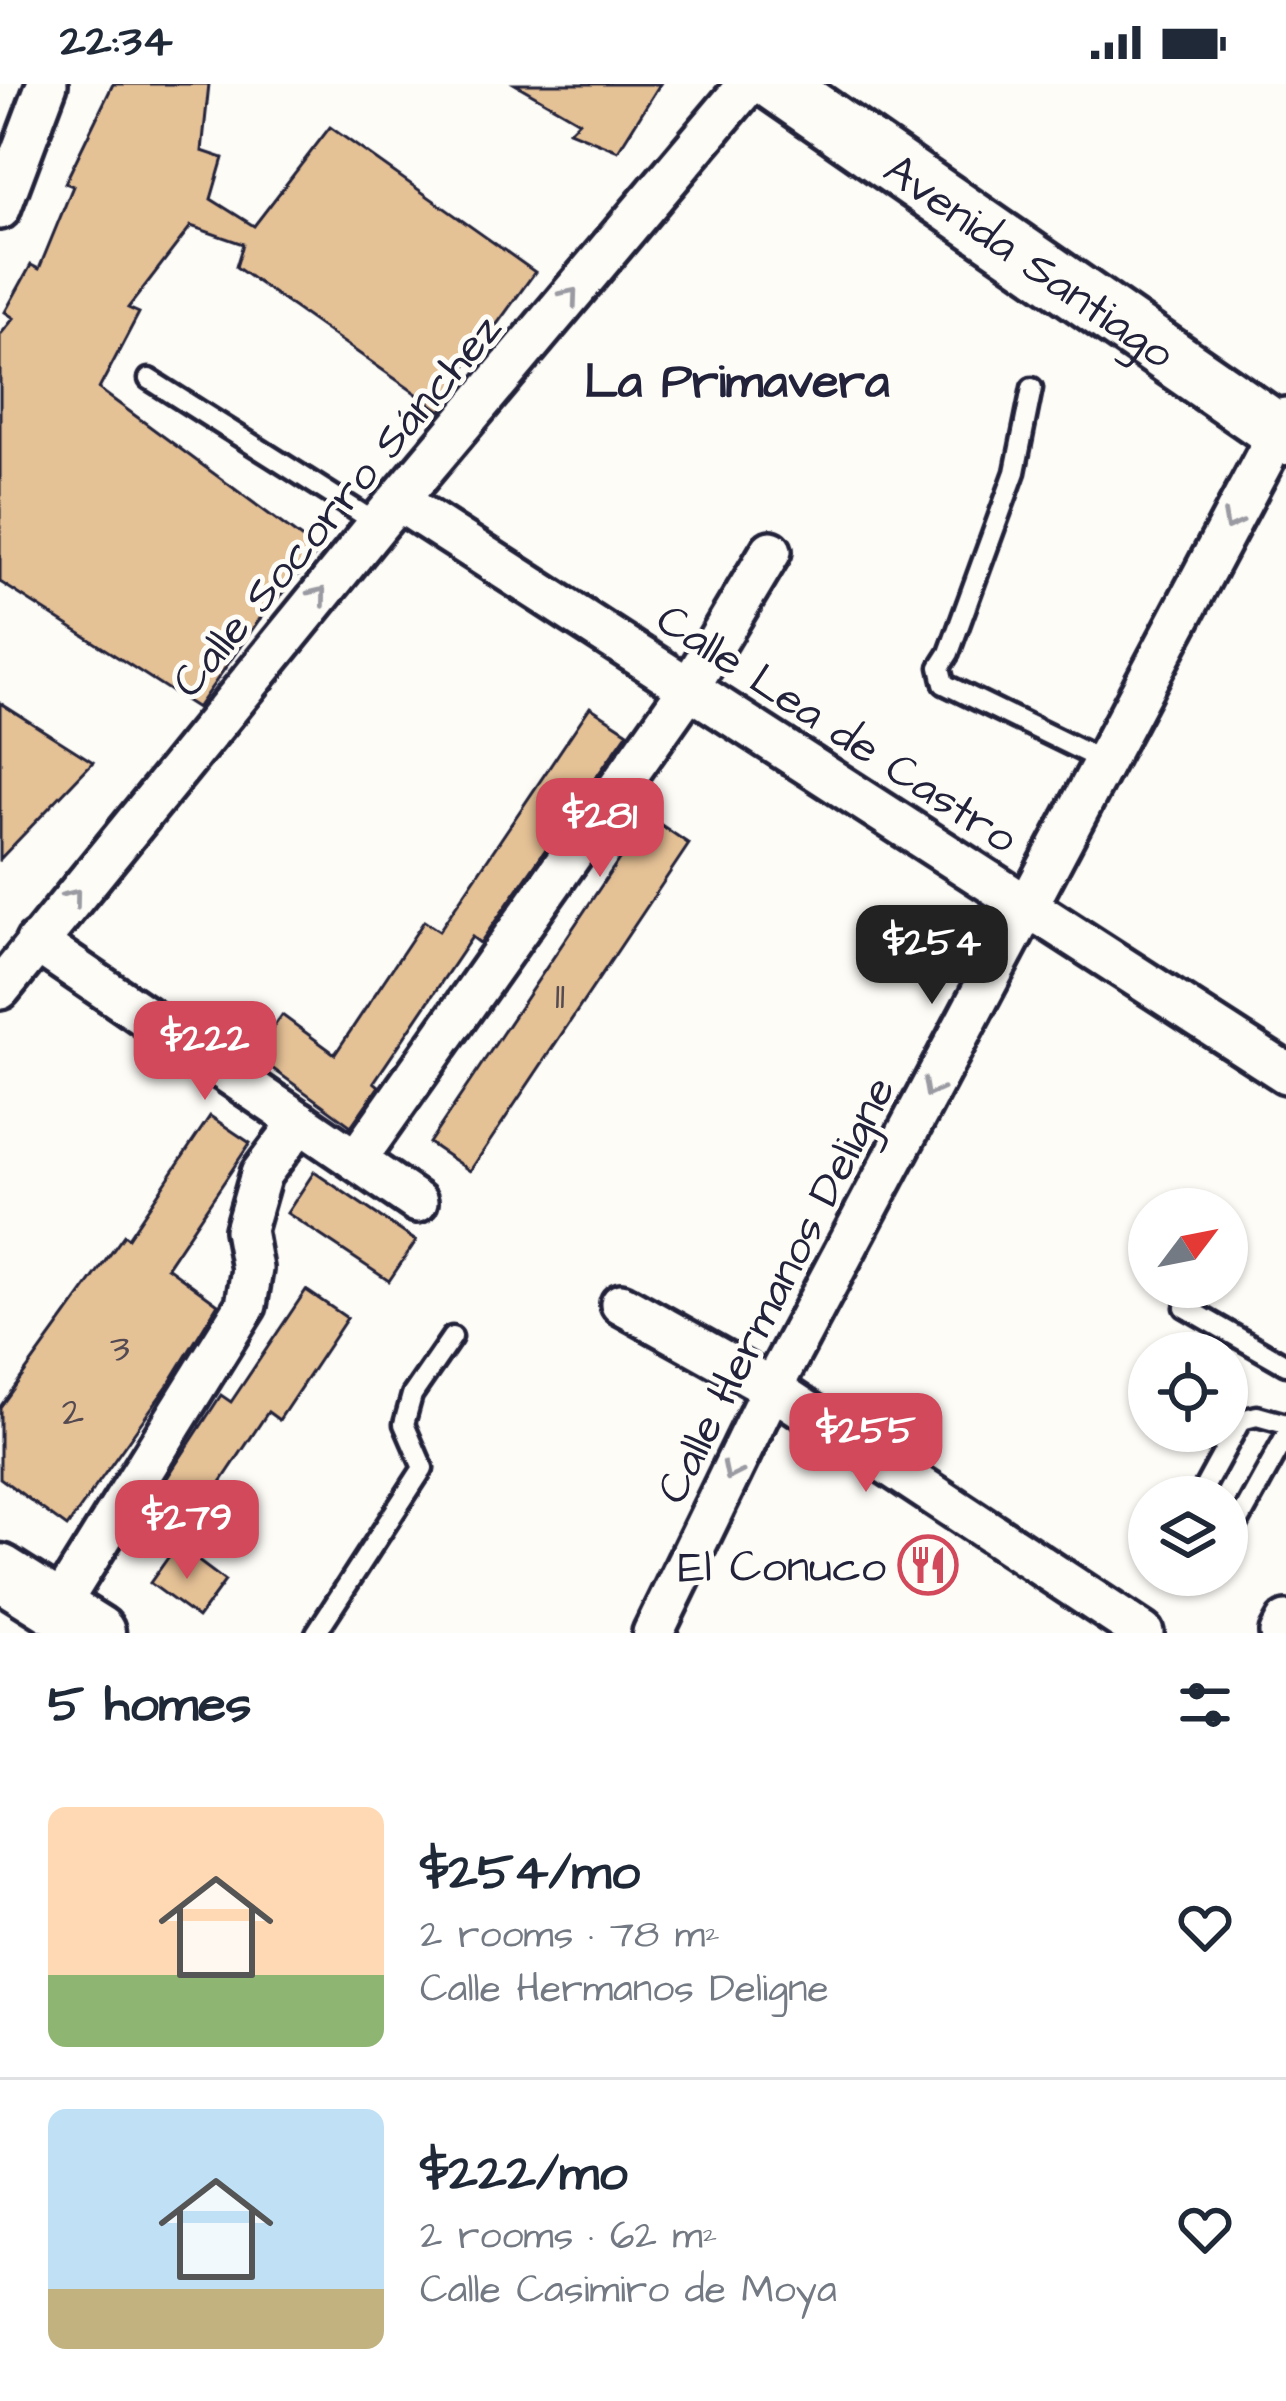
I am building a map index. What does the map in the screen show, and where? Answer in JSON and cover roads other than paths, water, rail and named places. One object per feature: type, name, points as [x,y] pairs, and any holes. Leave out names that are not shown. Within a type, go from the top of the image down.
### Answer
[{"type":"main road","name":"Avenida Santiago","points":[[776,84],[1284,429]]},
{"type":"main road","points":[[0,1572],[77,1621]]},
{"type":"street","points":[[0,209],[47,84]]},
{"type":"street","name":"Calle Socorro Sánchez","points":[[0,989],[388,512],[748,84]]},
{"type":"street","name":"Calle Hermanos Deligne","points":[[653,1633],[772,1388],[1284,429]]},
{"type":"street","name":"Calle Lea de Castro","points":[[388,512],[689,688],[1286,1073]]},
{"type":"street","points":[[356,1160],[689,688],[771,551]]},
{"type":"street","points":[[36,942],[417,1202]]},
{"type":"street","points":[[77,1621],[246,1305],[252,1269],[245,1230],[261,1174],[300,1122]]},
{"type":"street","points":[[621,1304],[772,1388],[1143,1633]]},
{"type":"street","points":[[1280,1633],[1286,1622]]},
{"type":"lane","points":[[149,379],[388,512]]},
{"type":"lane","points":[[1032,388],[1015,472],[940,667],[944,684],[1105,762]]},
{"type":"lane","points":[[1188,1308],[1286,1366]]},
{"type":"lane","points":[[316,1633],[422,1468],[404,1424],[412,1395],[452,1337]]},
{"type":"lane","points":[[1210,1476],[1241,1420],[1257,1416],[1286,1424]]},
{"type":"lane","points":[[1248,1505],[1286,1436]]},
{"type":"place","name":"El Conuco","points":[[928,1565]]},
{"type":"district","name":"La Primavera","points":[[737,380]]}]
